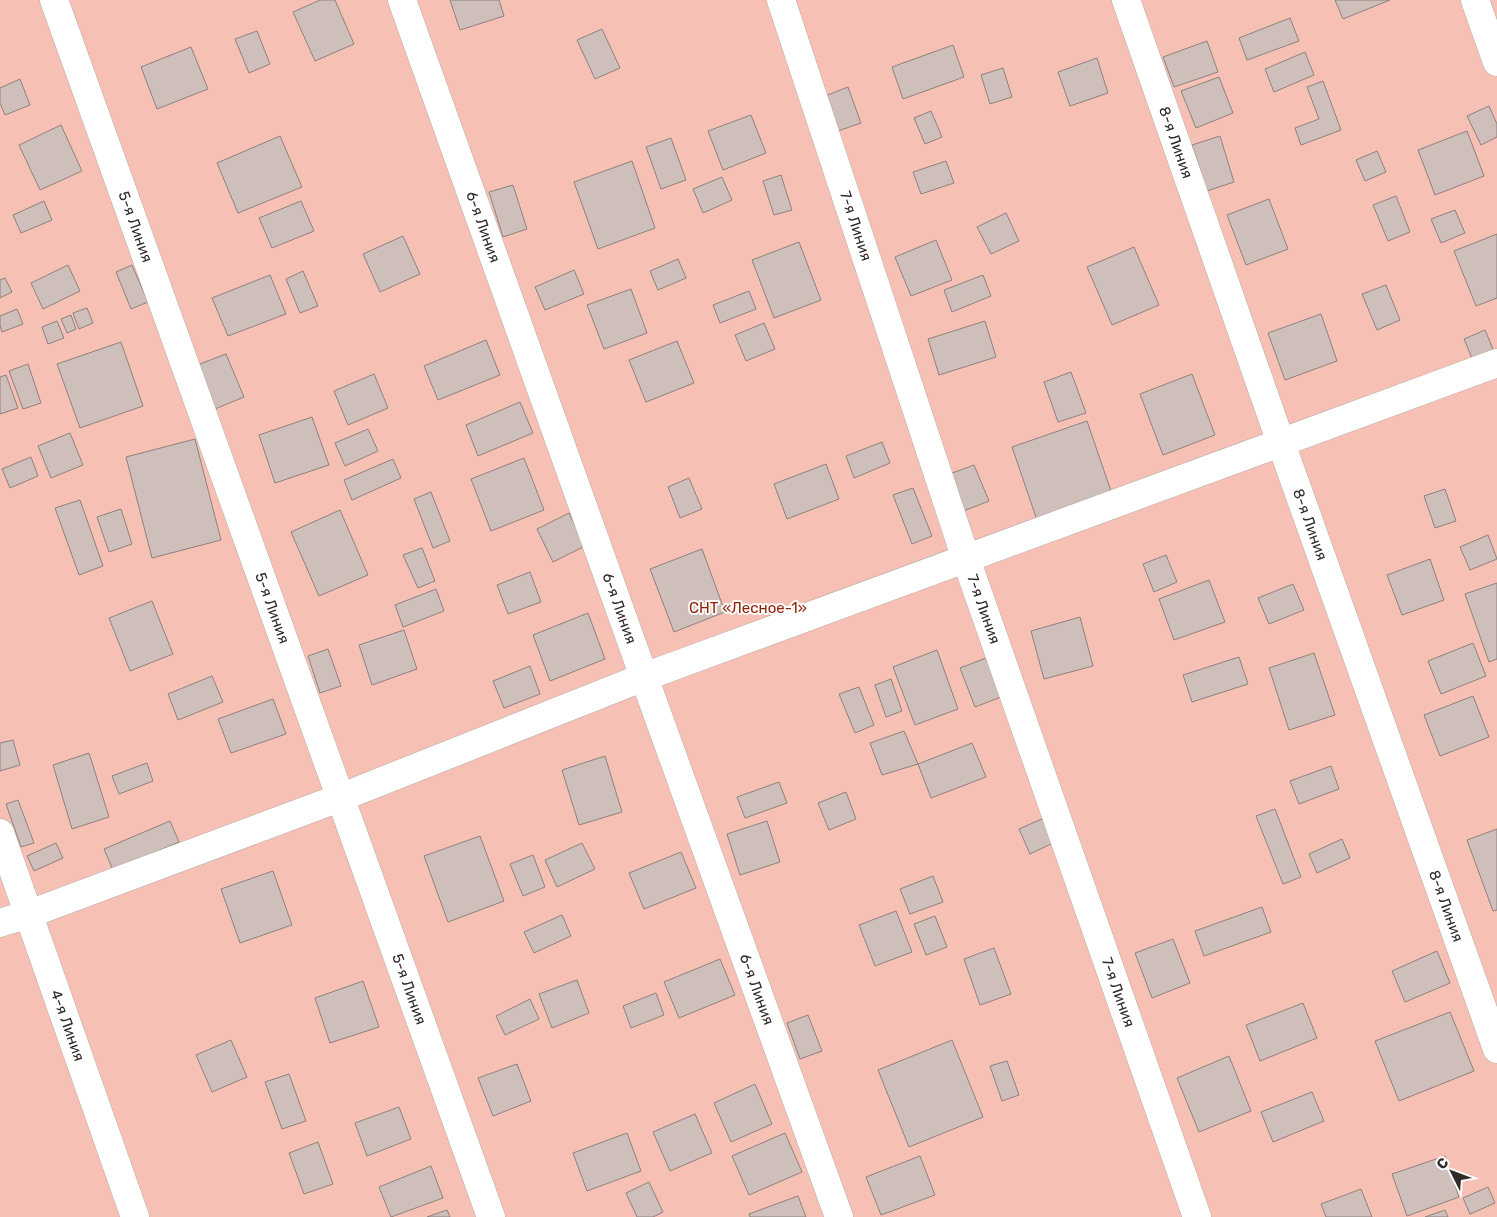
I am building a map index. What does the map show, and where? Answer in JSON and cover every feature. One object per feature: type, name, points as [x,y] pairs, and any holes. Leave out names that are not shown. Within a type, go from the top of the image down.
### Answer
[{"type":"street","name":"5-я Линия","points":[[54,0],[342,797],[491,1217]]},
{"type":"street","name":"6-я Линия","points":[[402,0],[839,1217]]},
{"type":"street","name":"7-я Линия","points":[[781,0],[966,559],[1197,1217]]},
{"type":"street","name":"8-я Линия","points":[[1126,0],[1497,1048]]},
{"type":"street","points":[[1475,0],[1497,62]]},
{"type":"street","points":[[0,923],[29,914],[342,797],[644,677],[1497,363]]},
{"type":"street","name":"4-я Линия","points":[[0,833],[135,1217]]},
{"type":"green space","name":"СНТ «Лесное-1»","points":[[0,0],[1497,0],[1497,1217],[0,1217]]},
{"type":"building","points":[[320,0],[335,0],[354,44],[315,61],[293,12]]},
{"type":"building","points":[[450,0],[499,0],[504,16],[460,30]]},
{"type":"building","points":[[1335,0],[1390,0],[1343,19]]},
{"type":"building","points":[[1290,18],[1299,41],[1247,60],[1239,38]]},
{"type":"building","points":[[602,29],[620,68],[595,79],[577,40]]},
{"type":"building","points":[[257,31],[270,64],[249,73],[235,39]]},
{"type":"building","points":[[1207,41],[1218,72],[1174,87],[1163,57]]},
{"type":"building","points":[[953,45],[964,77],[903,99],[892,67]]},
{"type":"building","points":[[191,47],[208,89],[157,109],[141,67]]},
{"type":"building","points":[[1305,52],[1314,75],[1274,92],[1265,69]]},
{"type":"building","points":[[1097,58],[1108,93],[1070,106],[1058,72]]},
{"type":"building","points":[[1003,68],[1012,97],[990,104],[981,75]]},
{"type":"building","points":[[1219,77],[1233,113],[1196,128],[1181,91]]},
{"type":"building","points":[[20,79],[30,105],[5,115],[0,103],[0,88]]},
{"type":"building","points":[[1323,81],[1341,130],[1301,145],[1295,128],[1319,119],[1307,87]]},
{"type":"building","points":[[848,87],[861,123],[838,131],[825,96]]},
{"type":"building","points":[[1489,106],[1497,124],[1497,137],[1481,145],[1467,116]]},
{"type":"building","points":[[931,111],[942,137],[925,144],[914,118]]},
{"type":"building","points":[[751,115],[766,153],[723,170],[708,131]]},
{"type":"building","points":[[61,125],[82,171],[40,190],[19,145]]},
{"type":"building","points":[[1467,131],[1484,176],[1435,195],[1418,150]]},
{"type":"building","points":[[280,136],[302,187],[238,213],[217,163]]},
{"type":"building","points":[[1220,136],[1234,182],[1207,191],[1192,145]]},
{"type":"building","points":[[671,138],[686,180],[661,189],[646,147]]},
{"type":"building","points":[[1377,151],[1386,172],[1365,181],[1356,160]]},
{"type":"building","points":[[632,161],[655,228],[598,249],[574,182]]},
{"type":"building","points":[[946,161],[954,183],[921,194],[913,172]]},
{"type":"building","points":[[781,175],[792,210],[774,215],[763,181]]},
{"type":"building","points":[[722,177],[732,200],[703,213],[693,189]]},
{"type":"building","points":[[513,185],[527,229],[503,237],[489,192]]},
{"type":"building","points":[[1396,196],[1410,232],[1388,241],[1373,205]]},
{"type":"building","points":[[1269,199],[1288,249],[1246,265],[1227,215]]},
{"type":"building","points":[[44,201],[52,220],[21,233],[13,215]]},
{"type":"building","points":[[301,201],[314,231],[272,248],[259,218]]},
{"type":"building","points":[[1455,210],[1465,233],[1441,243],[1431,219]]},
{"type":"building","points":[[1006,213],[1019,241],[991,254],[977,227]]},
{"type":"building","points":[[1497,234],[1497,298],[1476,306],[1454,251]]},
{"type":"building","points":[[403,236],[420,274],[380,292],[363,254]]},
{"type":"building","points":[[936,240],[952,280],[911,296],[895,257]]},
{"type":"building","points":[[799,242],[821,300],[774,318],[752,260]]},
{"type":"building","points":[[1134,247],[1159,305],[1112,325],[1087,267]]},
{"type":"building","points":[[678,259],[686,278],[658,290],[650,271]]},
{"type":"building","points":[[68,265],[80,291],[43,309],[31,283]]},
{"type":"building","points":[[132,265],[148,302],[131,309],[116,272]]},
{"type":"building","points":[[574,270],[584,294],[545,310],[535,287]]},
{"type":"building","points":[[303,271],[318,306],[300,313],[286,279]]},
{"type":"building","points":[[270,275],[286,314],[228,336],[212,298]]},
{"type":"building","points":[[983,275],[991,296],[952,312],[944,290]]},
{"type":"building","points":[[5,278],[12,292],[0,298],[0,280]]},
{"type":"building","points":[[1386,285],[1400,320],[1377,330],[1362,294]]},
{"type":"building","points":[[631,289],[647,333],[604,349],[587,305]]},
{"type":"building","points":[[749,291],[756,309],[720,323],[713,305]]},
{"type":"building","points":[[87,308],[93,323],[79,329],[73,313]]},
{"type":"building","points":[[17,309],[23,324],[2,332],[0,316]]},
{"type":"building","points":[[1321,314],[1337,361],[1285,380],[1268,333]]},
{"type":"building","points":[[71,315],[76,329],[67,333],[61,319]]},
{"type":"building","points":[[57,321],[64,338],[48,344],[42,327]]},
{"type":"building","points":[[985,321],[996,357],[939,375],[928,339]]},
{"type":"building","points":[[764,323],[775,349],[746,361],[735,335]]},
{"type":"building","points":[[1485,330],[1495,354],[1474,363],[1464,339]]},
{"type":"building","points":[[486,340],[500,375],[438,400],[424,366]]},
{"type":"building","points":[[677,341],[694,383],[646,402],[629,360]]},
{"type":"building","points":[[121,342],[143,406],[80,428],[57,364]]},
{"type":"building","points":[[226,354],[244,397],[215,409],[197,365]]},
{"type":"building","points":[[28,364],[41,403],[23,409],[9,371]]},
{"type":"building","points":[[1071,372],[1086,413],[1058,422],[1044,382]]},
{"type":"building","points":[[374,374],[388,408],[348,425],[334,391]]},
{"type":"building","points":[[1192,374],[1215,435],[1163,455],[1140,394]]},
{"type":"building","points":[[6,375],[18,408],[0,414],[0,377]]},
{"type":"building","points":[[520,402],[533,433],[478,456],[466,425]]},
{"type":"building","points":[[312,417],[329,465],[275,483],[259,435]]},
{"type":"building","points":[[1087,421],[1112,494],[1037,520],[1012,447]]},
{"type":"building","points":[[368,429],[378,451],[345,466],[335,443]]},
{"type":"building","points":[[70,433],[83,465],[51,478],[38,446]]},
{"type":"building","points":[[195,439],[221,540],[152,558],[126,457]]},
{"type":"building","points":[[882,442],[890,463],[854,478],[846,456]]},
{"type":"building","points":[[31,457],[38,476],[10,488],[2,469]]},
{"type":"building","points":[[524,458],[544,510],[491,531],[471,479]]},
{"type":"building","points":[[393,459],[401,478],[352,500],[344,480]]},
{"type":"building","points":[[826,464],[839,499],[787,519],[774,484]]},
{"type":"building","points":[[974,465],[989,501],[961,512],[947,475]]},
{"type":"building","points":[[689,478],[702,509],[680,518],[668,487]]},
{"type":"building","points":[[913,488],[932,536],[912,544],[893,495]]},
{"type":"building","points":[[1445,489],[1456,521],[1435,528],[1424,496]]},
{"type":"building","points":[[431,492],[450,541],[433,548],[414,499]]},
{"type":"building","points":[[80,500],[103,566],[79,575],[55,508]]},
{"type":"building","points":[[121,509],[132,544],[109,552],[97,517]]},
{"type":"building","points":[[340,510],[368,575],[319,596],[291,532]]},
{"type":"building","points":[[569,513],[585,546],[553,562],[537,529]]},
{"type":"building","points":[[1488,535],[1497,559],[1470,570],[1460,547]]},
{"type":"building","points":[[422,548],[435,581],[418,588],[403,555]]},
{"type":"building","points":[[702,549],[725,612],[674,632],[650,569]]},
{"type":"building","points":[[1166,555],[1177,582],[1154,592],[1143,564]]},
{"type":"building","points":[[1430,559],[1444,600],[1402,615],[1387,575]]},
{"type":"building","points":[[530,572],[541,602],[508,614],[497,585]]},
{"type":"building","points":[[1209,580],[1225,622],[1174,640],[1159,599]]},
{"type":"building","points":[[1497,583],[1497,659],[1489,662],[1465,594]]},
{"type":"building","points":[[1293,584],[1304,610],[1269,624],[1258,598]]},
{"type":"building","points":[[436,589],[444,611],[403,627],[395,605]]},
{"type":"building","points":[[152,601],[173,654],[130,671],[109,618]]},
{"type":"building","points":[[588,613],[605,659],[550,681],[533,635]]},
{"type":"building","points":[[1080,617],[1093,666],[1044,679],[1031,631]]},
{"type":"building","points":[[404,630],[417,669],[372,685],[359,645]]},
{"type":"building","points":[[1473,643],[1486,676],[1441,694],[1428,661]]},
{"type":"building","points":[[328,649],[341,686],[320,693],[308,656]]},
{"type":"building","points":[[937,650],[958,709],[915,725],[893,667]]},
{"type":"building","points":[[1314,653],[1335,715],[1289,730],[1269,668]]},
{"type":"building","points":[[1239,657],[1248,684],[1192,702],[1183,675]]},
{"type":"building","points":[[986,658],[1001,697],[975,707],[960,668]]},
{"type":"building","points":[[530,666],[540,694],[504,708],[493,681]]},
{"type":"building","points":[[212,676],[223,702],[178,720],[168,694]]},
{"type":"building","points":[[891,679],[902,711],[886,717],[875,685]]},
{"type":"building","points":[[859,687],[874,725],[855,733],[839,694]]},
{"type":"building","points":[[1473,696],[1489,737],[1440,756],[1424,715]]},
{"type":"building","points":[[273,699],[286,734],[231,753],[218,719]]},
{"type":"building","points":[[904,731],[918,764],[882,775],[870,743]]},
{"type":"building","points":[[13,740],[20,765],[0,771],[0,743]]},
{"type":"building","points":[[972,743],[986,777],[931,798],[918,764]]},
{"type":"building","points":[[89,753],[109,817],[72,829],[53,765]]},
{"type":"building","points":[[605,756],[622,812],[579,825],[562,770]]},
{"type":"building","points":[[147,763],[153,781],[119,794],[112,776]]},
{"type":"building","points":[[1331,766],[1339,789],[1299,804],[1290,781]]},
{"type":"building","points":[[779,782],[787,803],[745,818],[737,797]]},
{"type":"building","points":[[846,792],[856,819],[829,830],[818,803]]},
{"type":"building","points":[[18,800],[34,843],[21,847],[6,804]]},
{"type":"building","points":[[1275,809],[1301,877],[1283,884],[1256,816]]},
{"type":"building","points":[[1044,818],[1055,842],[1030,854],[1019,829]]},
{"type":"building","points":[[170,821],[179,842],[113,870],[104,849]]},
{"type":"building","points":[[767,821],[780,862],[740,875],[727,834]]},
{"type":"building","points":[[1497,829],[1497,910],[1493,911],[1467,840]]},
{"type":"building","points":[[480,836],[504,901],[448,922],[424,856]]},
{"type":"building","points":[[1342,839],[1350,858],[1317,873],[1309,854]]},
{"type":"building","points":[[56,843],[63,858],[34,871],[27,856]]},
{"type":"building","points":[[582,843],[595,869],[557,887],[545,860]]},
{"type":"building","points":[[681,852],[696,888],[644,909],[629,873]]},
{"type":"building","points":[[533,855],[545,887],[523,896],[510,864]]},
{"type":"building","points":[[273,871],[292,925],[240,943],[221,889]]},
{"type":"building","points":[[933,876],[943,902],[910,914],[900,889]]},
{"type":"building","points":[[1262,907],[1271,932],[1204,956],[1195,931]]},
{"type":"building","points":[[896,911],[912,952],[875,966],[859,925]]},
{"type":"building","points":[[562,915],[571,936],[534,953],[524,932]]},
{"type":"building","points":[[935,916],[947,947],[926,955],[914,924]]},
{"type":"building","points":[[1173,939],[1190,983],[1152,998],[1135,953]]},
{"type":"building","points":[[994,948],[1011,994],[980,1005],[964,959]]},
{"type":"building","points":[[1437,951],[1450,983],[1405,1002],[1392,971]]},
{"type":"building","points":[[720,959],[735,995],[679,1018],[664,982]]},
{"type":"building","points":[[577,980],[589,1013],[552,1028],[539,994]]},
{"type":"building","points":[[363,981],[379,1027],[330,1043],[315,998]]},
{"type":"building","points":[[656,993],[664,1015],[631,1028],[623,1006]]},
{"type":"building","points":[[530,999],[539,1019],[505,1035],[496,1016]]},
{"type":"building","points":[[1303,1003],[1317,1038],[1260,1061],[1246,1025]]},
{"type":"building","points":[[1450,1012],[1474,1071],[1399,1101],[1375,1041]]},
{"type":"building","points":[[808,1015],[822,1051],[800,1059],[787,1023]]},
{"type":"building","points":[[231,1040],[247,1077],[212,1092],[196,1055]]},
{"type":"building","points":[[952,1040],[983,1117],[909,1147],[878,1070]]},
{"type":"building","points":[[1229,1056],[1251,1111],[1199,1132],[1177,1078]]},
{"type":"building","points":[[1007,1061],[1019,1095],[1002,1101],[990,1066]]},
{"type":"building","points":[[517,1064],[531,1101],[493,1116],[478,1078]]},
{"type":"building","points":[[289,1074],[306,1121],[282,1129],[265,1082]]},
{"type":"building","points":[[755,1084],[772,1124],[731,1142],[714,1103]]},
{"type":"building","points":[[1312,1092],[1324,1121],[1273,1142],[1261,1112]]},
{"type":"building","points":[[399,1107],[411,1139],[367,1156],[355,1123]]},
{"type":"building","points":[[695,1114],[712,1153],[670,1171],[653,1132]]},
{"type":"building","points":[[627,1133],[641,1171],[587,1191],[573,1153]]},
{"type":"building","points":[[785,1133],[802,1172],[749,1195],[732,1156]]},
{"type":"building","points":[[318,1142],[333,1184],[304,1194],[289,1153]]},
{"type":"building","points":[[920,1156],[935,1195],[881,1215],[866,1177]]},
{"type":"building","points":[[1445,1156],[1459,1197],[1407,1216],[1392,1174]]},
{"type":"building","points":[[431,1166],[443,1198],[391,1217],[379,1187]]},
{"type":"building","points":[[649,1182],[663,1212],[653,1217],[637,1217],[626,1193]]},
{"type":"building","points":[[1488,1187],[1495,1203],[1470,1214],[1463,1198]]},
{"type":"building","points":[[1361,1189],[1372,1217],[1326,1217],[1321,1204]]},
{"type":"building","points":[[798,1196],[806,1217],[750,1217],[749,1214]]},
{"type":"building","points":[[447,1210],[450,1217],[427,1217]]},
{"type":"building","points":[[1445,1210],[1448,1217],[1425,1217]]}]
